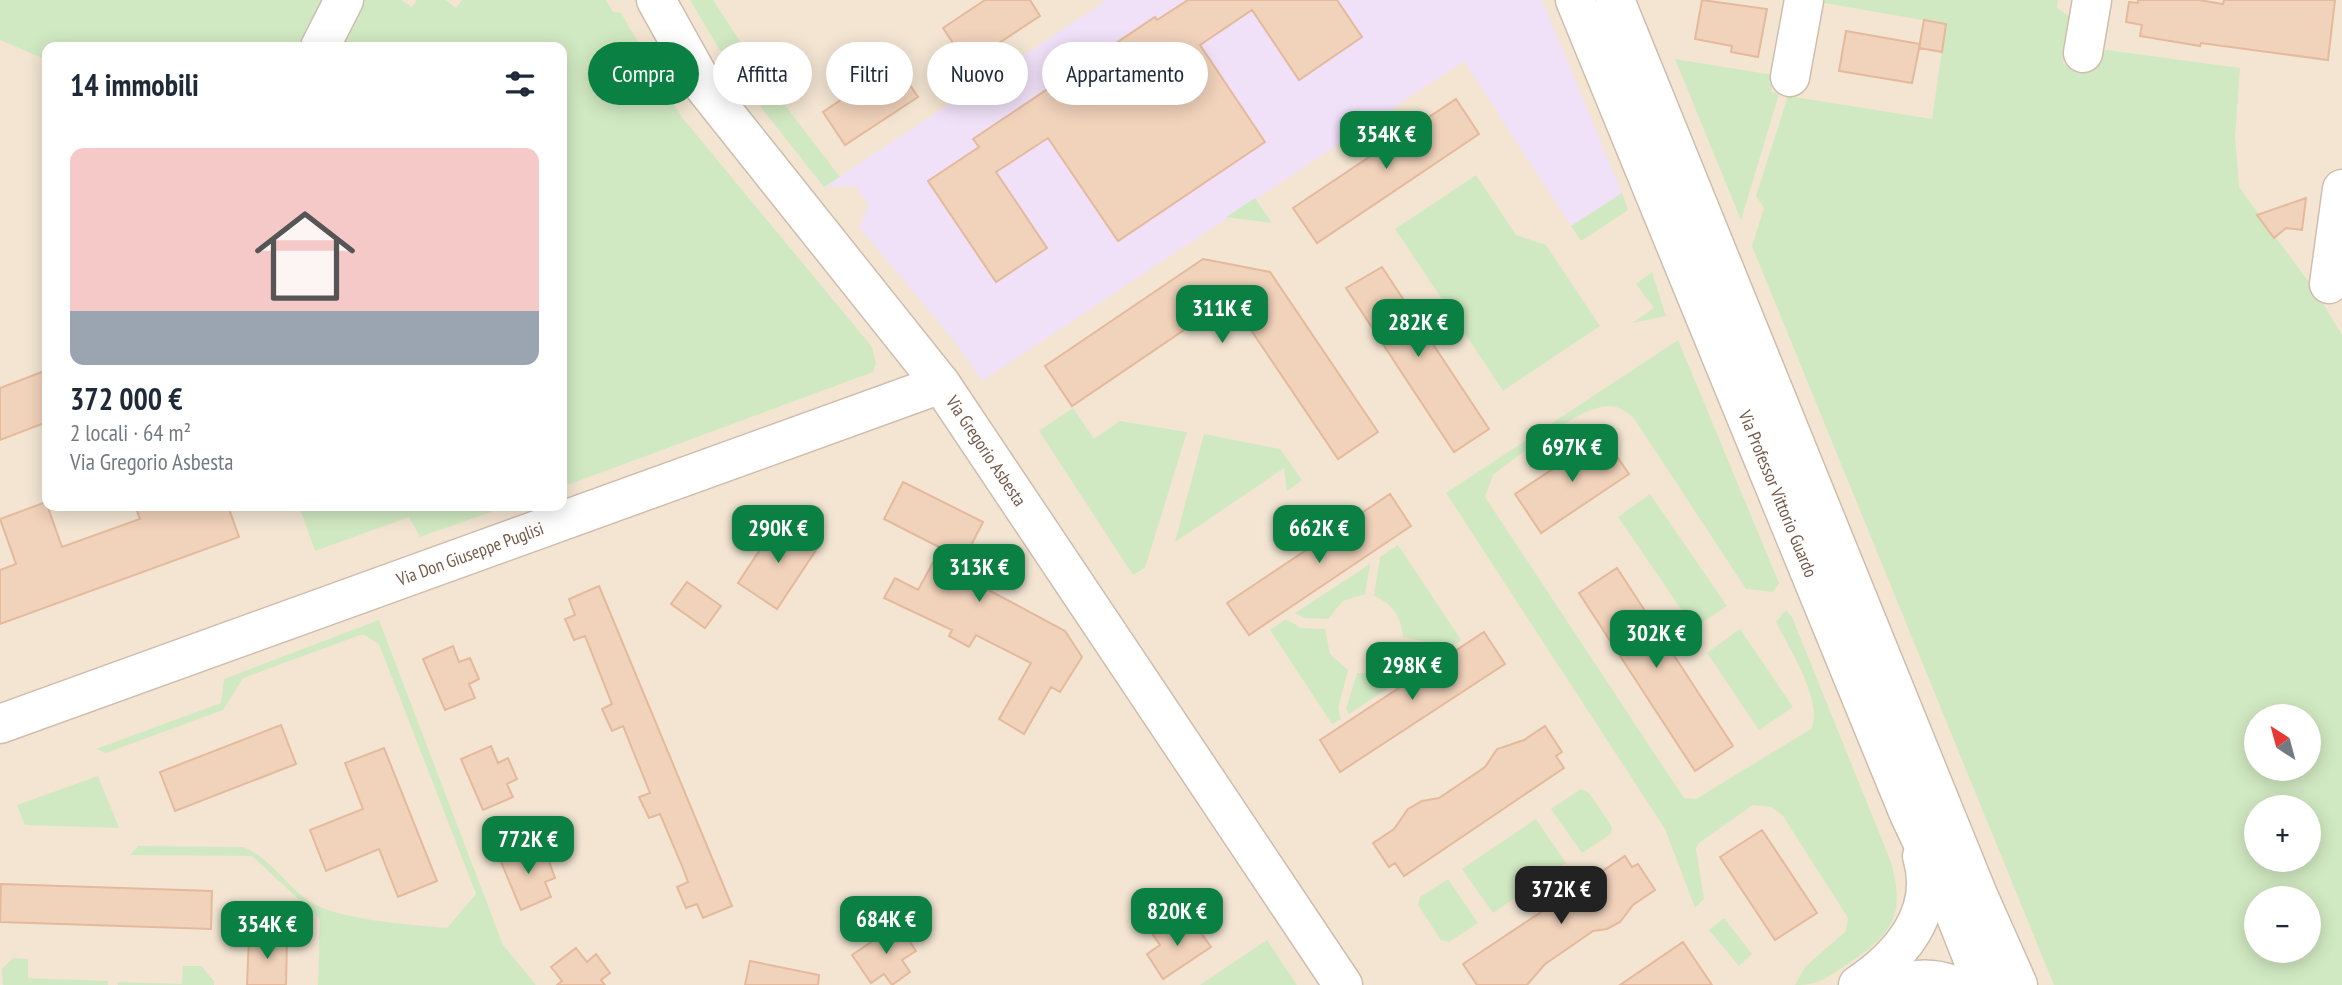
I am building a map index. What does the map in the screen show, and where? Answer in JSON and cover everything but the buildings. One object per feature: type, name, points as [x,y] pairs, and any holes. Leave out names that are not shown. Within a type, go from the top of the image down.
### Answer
[{"type":"street","points":[[323,42],[344,0]]},
{"type":"street","name":"Via Gregorio Asbesta","points":[[656,0],[705,88],[941,384],[1343,985]]},
{"type":"street","name":"Via Professor Vittorio Guardo","points":[[1575,0],[1909,814],[1949,899],[1983,985]]},
{"type":"street","name":"Via Professor Vittorio Guardo","points":[[1615,0],[1978,895],[2018,985]]},
{"type":"street","points":[[1790,77],[1804,0]]},
{"type":"street","points":[[2083,53],[2092,0]]},
{"type":"street","points":[[2329,284],[2342,190]]},
{"type":"street","name":"Via Don Giuseppe Puglisi","points":[[0,724],[941,384]]},
{"type":"street","points":[[1858,985],[1886,967],[1903,948],[1919,921],[1926,894],[1926,869],[1909,814]]},
{"type":"street","points":[[1904,985],[1919,980],[1942,981],[1954,985]]},
{"type":"shaded area","points":[[0,0],[2342,0],[2342,985],[0,985]]},
{"type":"shaded area","points":[[1107,0],[1542,0],[1622,193],[1571,226],[1464,61],[982,381],[955,342],[859,227],[869,205],[855,186],[824,187],[948,105],[1028,105],[1028,52],[1042,43],[1042,105],[1208,105],[1208,42],[1043,42]]},
{"type":"green space","points":[[0,0],[334,0],[313,42],[42,42],[42,58],[0,40]]},
{"type":"green space","points":[[355,0],[401,0],[412,7],[417,0],[446,0],[456,8],[462,0],[606,0],[613,12],[621,13],[638,42],[588,42],[588,105],[675,105],[872,347],[876,363],[873,372],[567,485],[567,42],[334,42]]},
{"type":"green space","points":[[690,0],[713,0],[741,42],[715,42]]},
{"type":"green space","points":[[1825,0],[2058,0],[2057,8],[2071,17],[2063,64],[2095,69],[2099,49],[2240,68],[2235,137],[2239,187],[2314,289],[2342,335],[2342,985],[2054,985],[1752,246],[1764,208],[1756,196],[1788,96],[1932,119],[1946,24],[1824,3]]},
{"type":"green space","points":[[1675,59],[1774,75],[1771,92],[1779,94],[1741,220]]},
{"type":"green space","points":[[759,105],[785,105],[840,177],[824,187]]},
{"type":"green space","points":[[1476,175],[1516,235],[1546,245],[1600,326],[1503,391],[1395,229]]},
{"type":"green space","points":[[1622,193],[1628,210],[1581,241],[1571,226]]},
{"type":"green space","points":[[1255,198],[1272,223],[1226,217]]},
{"type":"green space","points":[[1652,272],[1666,316],[1632,323],[1654,308],[1636,284]]},
{"type":"green space","points":[[1678,340],[1779,583],[1773,592],[1746,589],[1633,417],[1616,407],[1597,408],[1583,413],[1553,431],[1493,475],[1485,497],[1684,798],[1696,799],[1811,729],[1814,718],[1809,690],[1776,622],[1786,610],[1792,617],[1891,862],[1897,896],[1892,922],[1876,943],[1830,976],[1811,984],[1795,985],[1805,967],[1846,931],[1848,918],[1783,816],[1771,807],[1753,805],[1699,843],[1696,849],[1704,899],[1695,908],[1665,829],[1446,493]]},
{"type":"green space","points":[[1073,408],[1094,439],[1120,421],[1187,432],[1145,568],[1133,575],[1039,431]]},
{"type":"green space","points":[[1204,434],[1280,449],[1302,480],[1287,491],[1284,468],[1175,542]]},
{"type":"green space","points":[[1650,494],[1727,606],[1694,628],[1618,517]]},
{"type":"green space","points":[[301,511],[494,511],[420,537],[409,517],[315,551]]},
{"type":"green space","points":[[1398,545],[1461,640],[1450,647],[1403,637],[1395,612],[1374,596],[1380,557]]},
{"type":"green space","points":[[1370,564],[1365,594],[1343,601],[1328,619],[1305,618],[1295,613]]},
{"type":"green space","points":[[1286,619],[1301,628],[1325,629],[1330,654],[1348,670],[1338,709],[1341,719],[1332,724],[1270,630]]},
{"type":"green space","points":[[379,620],[503,945],[536,985],[318,985],[320,919],[252,856],[130,855],[138,846],[242,847],[262,858],[304,898],[326,910],[378,921],[447,928],[476,894],[379,644],[363,634],[243,678],[223,710],[106,753],[96,749],[221,703],[224,679]]},
{"type":"green space","points":[[1740,629],[1793,707],[1759,730],[1707,653]]},
{"type":"green space","points":[[1402,645],[1440,654],[1349,714],[1346,709],[1357,673],[1372,672],[1384,667],[1390,663]]},
{"type":"green space","points":[[98,776],[119,828],[25,825],[17,805]]},
{"type":"green space","points":[[1581,789],[1589,793],[1612,827],[1611,834],[1582,853],[1551,809]]},
{"type":"green space","points":[[1536,819],[1566,863],[1493,913],[1462,869]]},
{"type":"green space","points":[[1448,879],[1478,923],[1449,942],[1441,940],[1418,905],[1420,897]]},
{"type":"green space","points":[[1724,918],[1752,954],[1739,966],[1709,930]]},
{"type":"green space","points":[[1267,940],[1297,985],[1200,985]]},
{"type":"green space","points":[[13,958],[28,959],[28,978],[108,981],[108,985],[3,985],[2,969]]},
{"type":"green space","points":[[183,966],[201,966],[214,981],[214,985],[118,985],[118,982],[182,984]]}]
